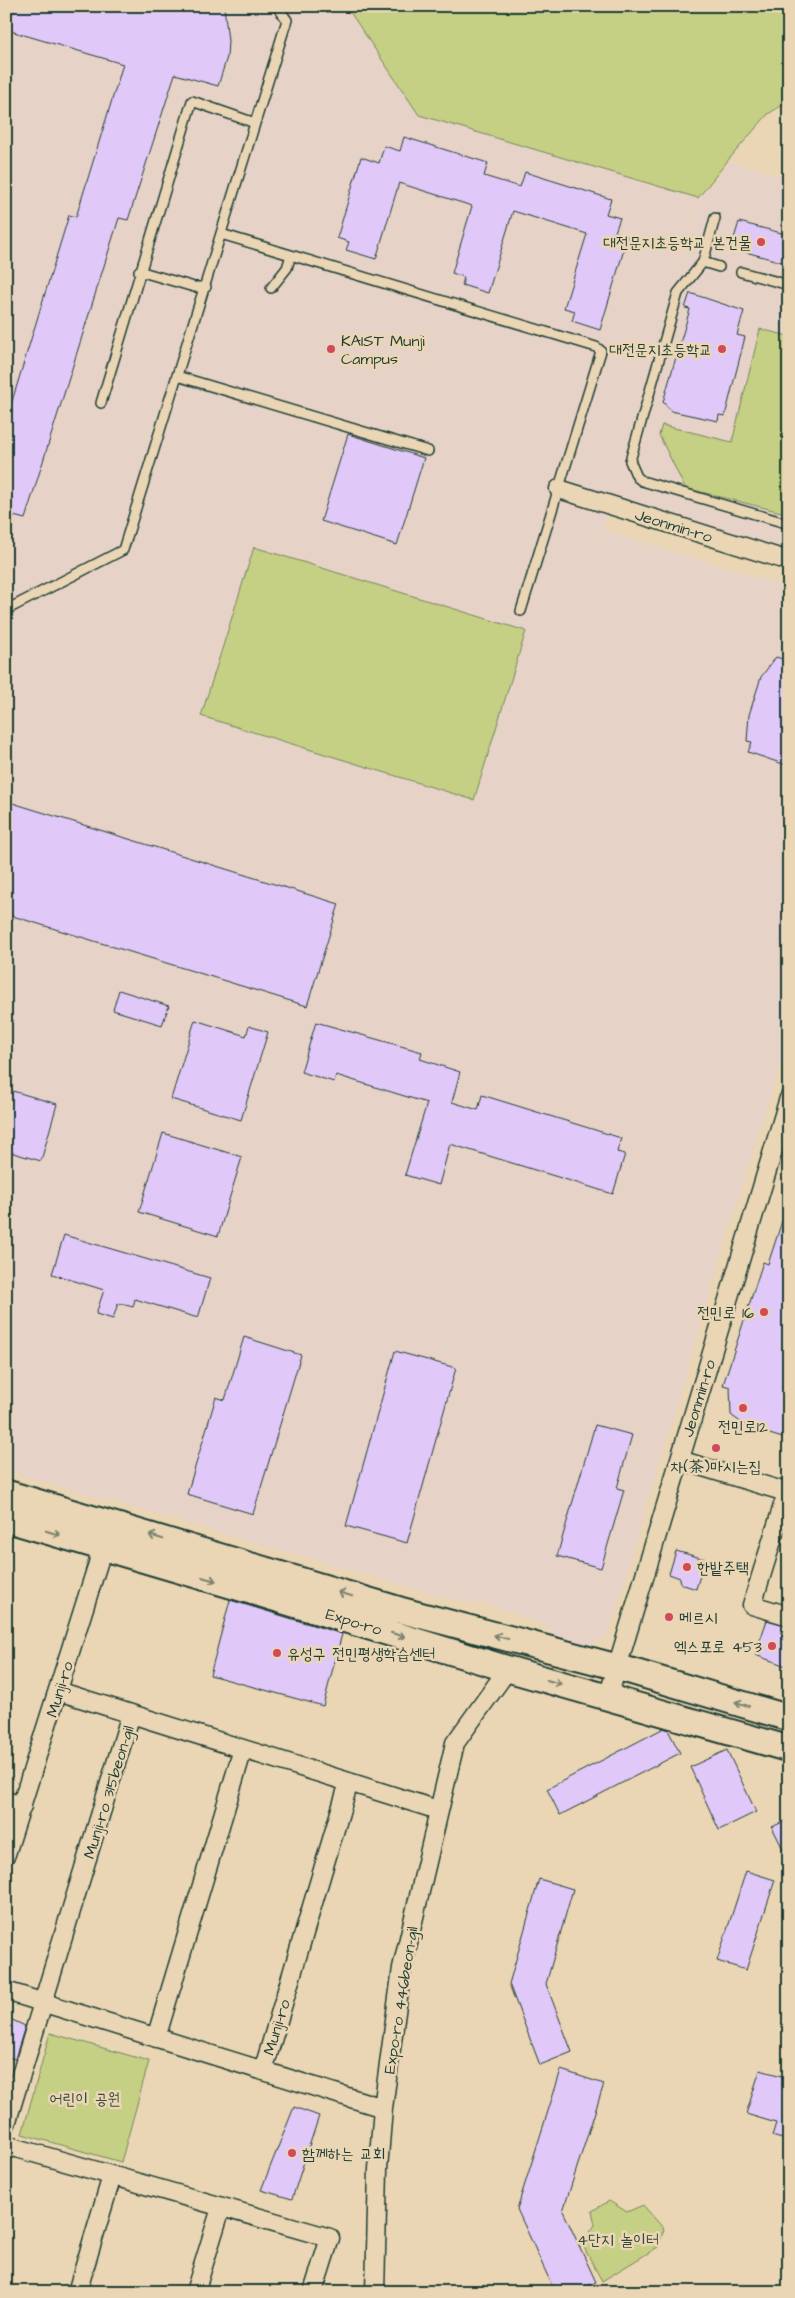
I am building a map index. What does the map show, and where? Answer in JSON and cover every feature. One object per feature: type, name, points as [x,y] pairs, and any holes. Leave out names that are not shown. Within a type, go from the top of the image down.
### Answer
[{"type":"main road","name":"Expo-ro","points":[[6,1493],[400,1610],[617,1667],[789,1718]]},
{"type":"main road","name":"Expo-ro","points":[[6,1520],[280,1599],[508,1669],[789,1749]]},
{"type":"street","name":"Jeonmin-ro","points":[[559,489],[789,562]]},
{"type":"street","name":"Jeonmin-ro","points":[[608,1697],[680,1460],[781,1150],[789,1098]]},
{"type":"street","points":[[680,1460],[788,1490],[752,1605],[789,1616]]},
{"type":"street","name":"Munji-ro","points":[[6,1854],[14,1804],[58,1691],[111,1523]]},
{"type":"street","name":"Expo-ro 446beon-gil","points":[[375,2292],[377,2173],[383,2108],[402,1968],[455,1743],[508,1669]]},
{"type":"street","points":[[58,1691],[131,1714]]},
{"type":"street","name":"Munji-ro 315beon-gil","points":[[6,2124],[131,1714],[438,1810]]},
{"type":"street","points":[[156,2038],[243,1749]]},
{"type":"street","name":"Munji-ro","points":[[263,2071],[349,1782]]},
{"type":"street","name":"Munji-ro","points":[[6,1991],[383,2108]]},
{"type":"street","points":[[6,2145],[330,2238],[313,2292]]},
{"type":"street","points":[[76,2292],[112,2176]]},
{"type":"street","points":[[195,2292],[221,2208]]},
{"type":"lane","points":[[6,610],[123,550],[206,287],[287,20],[277,6]]},
{"type":"lane","points":[[101,403],[139,271],[192,100],[255,123]]},
{"type":"lane","points":[[715,218],[703,262],[678,293],[630,461],[633,470],[642,481],[789,524]]},
{"type":"lane","points":[[221,234],[536,328],[596,347],[602,352],[521,611]]},
{"type":"lane","points":[[271,288],[287,268],[291,255]]},
{"type":"lane","points":[[703,262],[719,267]]},
{"type":"lane","points":[[139,271],[194,287],[206,287]]},
{"type":"lane","points":[[741,272],[789,285]]},
{"type":"lane","points":[[177,376],[428,451]]},
{"type":"shaded area","points":[[6,6],[346,6],[419,115],[698,198],[656,348],[699,199],[730,161],[789,179],[789,553],[613,500],[603,530],[789,587],[789,1038],[754,1146],[608,1635],[591,1646],[560,1642],[542,1624],[494,1606],[460,1601],[401,1585],[6,1471]]},
{"type":"green space","points":[[346,6],[789,6],[789,101],[768,114],[698,198],[419,115]]},
{"type":"green space","points":[[760,329],[789,336],[789,514],[685,488],[659,435],[662,425],[732,442]]},
{"type":"green space","points":[[254,547],[526,631],[474,800],[201,716]]},
{"type":"green space","name":"어린이 공원","points":[[50,2033],[149,2061],[121,2162],[22,2134]]},
{"type":"green space","name":"4단지 놀이터","points":[[609,2201],[627,2212],[643,2205],[664,2229],[658,2247],[602,2281],[582,2244],[595,2225],[592,2211]]},
{"type":"building","points":[[15,6],[224,6],[228,41],[227,57],[218,86],[175,74],[128,220],[119,218],[25,519],[6,514],[6,421],[69,215],[76,217],[123,64],[7,30]]},
{"type":"building","points":[[404,137],[488,163],[484,176],[520,187],[525,172],[611,199],[606,214],[620,218],[615,232],[628,236],[600,330],[572,321],[575,311],[564,308],[587,234],[513,211],[488,293],[462,285],[464,277],[452,273],[472,206],[399,183],[376,259],[346,250],[349,242],[337,238],[361,157],[379,163],[384,146],[400,151]]},
{"type":"building","name":"대전문지초등학교 본건물","points":[[739,222],[789,235],[789,264],[731,248]]},
{"type":"building","points":[[690,293],[744,311],[737,335],[745,337],[725,416],[719,415],[718,421],[671,411],[663,402],[690,309],[685,308]]},
{"type":"building","points":[[348,434],[424,458],[397,545],[321,521]]},
{"type":"building","points":[[776,657],[789,661],[789,766],[748,752],[752,742],[747,741],[749,715],[761,677]]},
{"type":"building","points":[[6,801],[339,904],[307,1006],[6,914]]},
{"type":"building","points":[[119,990],[169,1006],[162,1025],[113,1010]]},
{"type":"building","points":[[195,1020],[246,1036],[249,1026],[268,1032],[241,1120],[171,1099]]},
{"type":"building","points":[[316,1022],[422,1052],[420,1059],[460,1072],[452,1102],[478,1110],[482,1095],[621,1138],[617,1152],[625,1154],[613,1194],[450,1144],[439,1185],[405,1175],[427,1103],[336,1075],[334,1082],[301,1072]]},
{"type":"building","points":[[6,1089],[57,1104],[41,1161],[6,1151]]},
{"type":"building","points":[[163,1133],[242,1157],[218,1236],[139,1212]]},
{"type":"building","points":[[786,1209],[789,1210],[789,1440],[747,1427],[731,1415],[730,1387],[723,1385],[763,1262],[768,1264]]},
{"type":"building","points":[[64,1235],[210,1278],[198,1318],[135,1299],[133,1307],[118,1303],[113,1319],[96,1314],[104,1290],[52,1274]]},
{"type":"building","points":[[244,1337],[301,1355],[253,1514],[187,1494],[216,1397],[225,1400]]},
{"type":"building","points":[[395,1351],[456,1368],[407,1543],[346,1526]]},
{"type":"building","points":[[595,1425],[632,1435],[617,1488],[624,1490],[601,1568],[557,1556]]},
{"type":"building","name":"한밭주택","points":[[676,1551],[705,1559],[696,1589],[681,1584],[680,1578],[669,1574]]},
{"type":"building","name":"유성구 전민평생학습센터","points":[[230,1600],[342,1634],[323,1706],[210,1675]]},
{"type":"building","name":"엑스포로 453","points":[[767,1620],[789,1626],[789,1667],[755,1655]]},
{"type":"building","points":[[664,1728],[668,1730],[680,1753],[560,1815],[547,1789]]},
{"type":"building","points":[[727,1750],[756,1812],[719,1830],[690,1767]]},
{"type":"building","points":[[789,1819],[789,1861],[772,1827]]},
{"type":"building","points":[[746,1871],[775,1880],[746,1970],[717,1961]]},
{"type":"building","points":[[539,1879],[573,1889],[546,1984],[572,2052],[540,2065],[509,1984]]},
{"type":"building","points":[[6,2017],[25,2026],[15,2059],[6,2057]]},
{"type":"building","points":[[561,2070],[604,2084],[563,2211],[596,2282],[574,2292],[555,2292],[517,2209]]},
{"type":"building","points":[[760,2070],[789,2078],[789,2141],[772,2136],[776,2123],[746,2114]]},
{"type":"building","name":"함께하는 교회","points":[[294,2107],[319,2116],[292,2199],[261,2190]]},
{"type":"place","name":"대전문지초등학교 본건물","points":[[761,242]]},
{"type":"place","name":"KAIST Munji Campus","points":[[331,349]]},
{"type":"place","name":"대전문지초등학교","points":[[722,349]]},
{"type":"place","name":"전민로 16","points":[[764,1312]]},
{"type":"place","name":"전민로12","points":[[743,1408]]},
{"type":"place","name":"차(茶)마시는집","points":[[716,1448]]},
{"type":"place","name":"한밭주택","points":[[687,1567]]},
{"type":"place","name":"메르시","points":[[669,1617]]},
{"type":"place","name":"엑스포로 453","points":[[772,1646]]},
{"type":"place","name":"유성구 전민평생학습센터","points":[[277,1653]]},
{"type":"place","name":"함께하는 교회","points":[[292,2153]]}]
